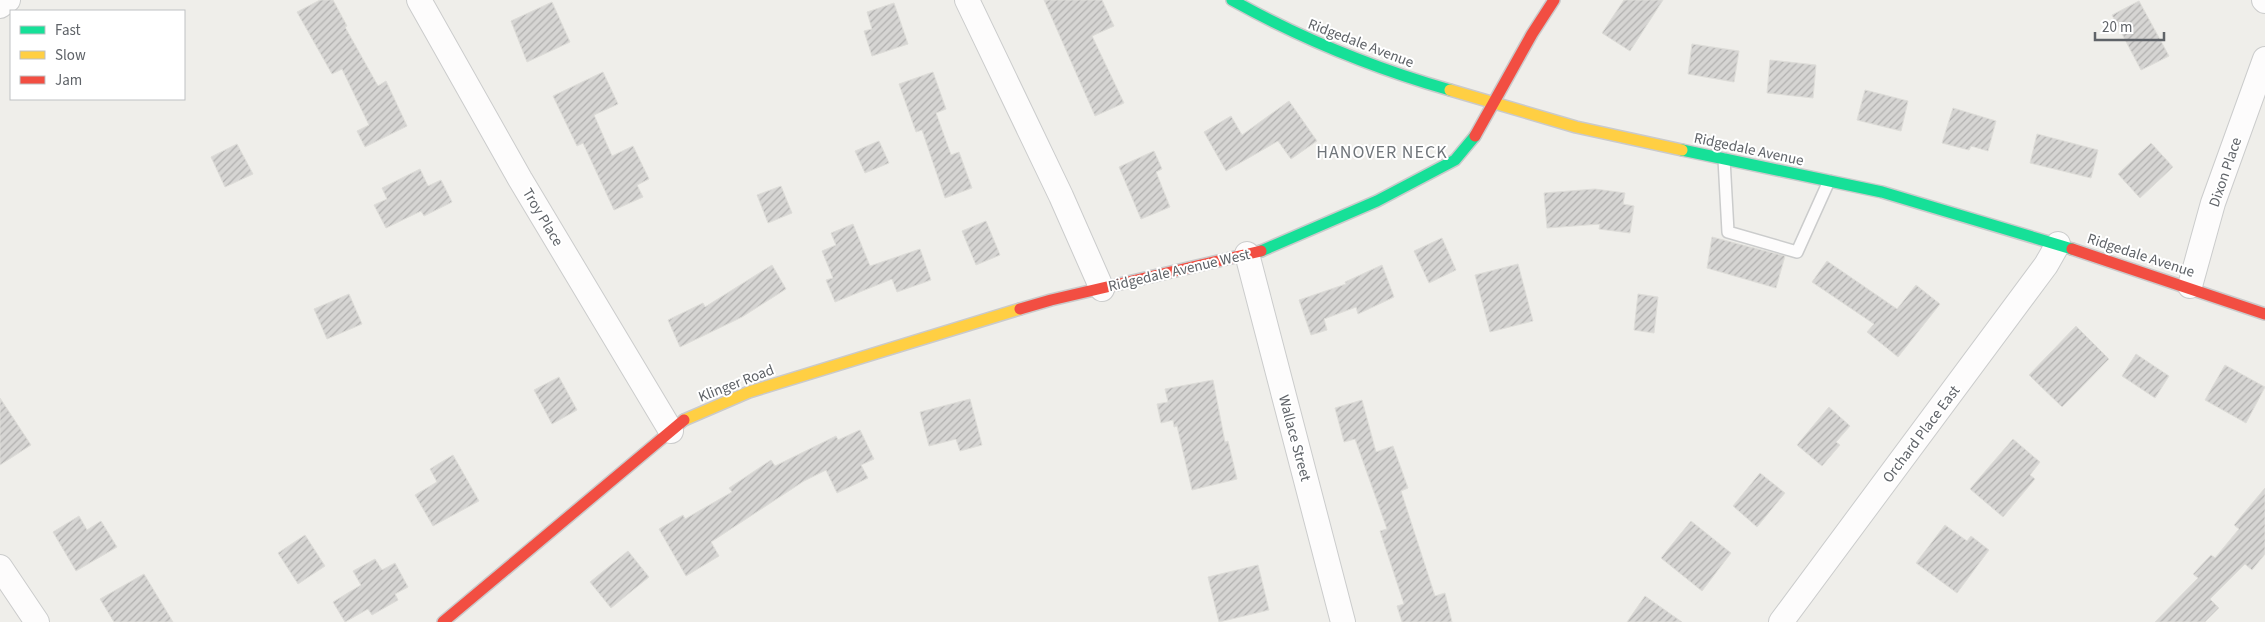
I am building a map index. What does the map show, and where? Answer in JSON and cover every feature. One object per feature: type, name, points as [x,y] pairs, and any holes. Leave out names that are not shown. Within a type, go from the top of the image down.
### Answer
[{"type":"street","points":[[0,6],[8,0]]},
{"type":"street","name":"Troy Place","points":[[419,0],[520,179],[672,431]]},
{"type":"street","name":"Ridgedale Avenue West","points":[[967,0],[1061,196],[1102,289],[1268,249],[1378,202],[1455,160],[1476,134],[1532,34],[1554,0]]},
{"type":"street","name":"Ridgedale Avenue","points":[[1232,0],[1262,17],[1328,49],[1392,73],[1576,127],[1882,192],[2058,244],[2190,286],[2265,314]]},
{"type":"street","name":"Dixon Place","points":[[2190,286],[2213,203],[2265,59]]},
{"type":"street","name":"Orchard Place East","points":[[1781,622],[2046,265],[2058,244]]},
{"type":"street","name":"Wallace Street","points":[[1247,254],[1343,622]]},
{"type":"street","name":"Klinger Road","points":[[443,622],[683,421],[749,392],[1051,300],[1102,289]]},
{"type":"street","points":[[0,567],[37,622]]},
{"type":"lane","points":[[1724,159],[1728,232],[1797,252],[1829,181]]},
{"type":"building","points":[[320,0],[333,0],[347,26],[345,27],[378,86],[386,81],[407,126],[365,147],[357,131],[369,125],[342,69],[332,74],[297,12]]},
{"type":"building","points":[[1044,0],[1102,0],[1114,26],[1092,36],[1124,103],[1095,116]]},
{"type":"building","points":[[1624,0],[1663,0],[1630,51],[1602,33]]},
{"type":"building","points":[[2139,1],[2169,56],[2141,70],[2112,15]]},
{"type":"building","points":[[552,2],[570,42],[527,62],[511,21]]},
{"type":"building","points":[[894,3],[908,44],[872,56],[864,31],[872,29],[867,12]]},
{"type":"building","points":[[1692,44],[1739,51],[1734,82],[1688,74]]},
{"type":"building","points":[[1770,60],[1816,65],[1813,98],[1767,93]]},
{"type":"building","points":[[603,72],[618,104],[594,115],[612,156],[633,146],[649,179],[637,185],[643,197],[614,210],[583,143],[577,146],[553,96]]},
{"type":"building","points":[[933,72],[946,109],[936,113],[951,155],[959,152],[972,188],[945,198],[922,130],[916,132],[899,84]]},
{"type":"building","points":[[1865,90],[1908,101],[1901,131],[1857,120]]},
{"type":"building","points":[[1289,101],[1317,141],[1291,159],[1278,141],[1226,171],[1204,132],[1231,116],[1242,135]]},
{"type":"building","points":[[1953,108],[1996,121],[1988,151],[1971,146],[1969,150],[1942,143]]},
{"type":"building","points":[[2037,134],[2098,150],[2091,178],[2030,163]]},
{"type":"building","points":[[879,141],[889,163],[865,173],[855,151]]},
{"type":"building","points":[[2151,143],[2173,167],[2140,198],[2118,174]]},
{"type":"building","points":[[237,144],[253,174],[225,187],[211,157]]},
{"type":"building","points":[[1154,151],[1162,169],[1156,172],[1170,207],[1141,219],[1119,167]]},
{"type":"building","points":[[420,169],[428,186],[441,180],[452,202],[424,216],[421,211],[386,228],[374,205],[387,199],[382,188]]},
{"type":"building","points":[[781,186],[792,213],[768,223],[757,195]]},
{"type":"building","points":[[1595,189],[1625,193],[1623,204],[1634,206],[1630,233],[1599,229],[1600,224],[1547,228],[1544,193]]},
{"type":"building","points":[[986,221],[1000,255],[976,265],[962,231]]},
{"type":"building","points":[[853,224],[870,266],[920,249],[931,280],[897,292],[892,279],[835,302],[826,280],[833,278],[822,251],[836,245],[831,233]]},
{"type":"building","points":[[1712,237],[1785,256],[1776,288],[1707,268]]},
{"type":"building","points":[[1442,238],[1456,270],[1429,283],[1414,251]]},
{"type":"building","points":[[1827,261],[1897,309],[1916,285],[1940,304],[1898,357],[1867,332],[1874,324],[1812,282]]},
{"type":"building","points":[[1518,264],[1533,321],[1490,332],[1475,275]]},
{"type":"building","points":[[772,265],[786,289],[742,317],[680,347],[668,320],[703,303],[705,307]]},
{"type":"building","points":[[1382,265],[1394,297],[1358,314],[1356,307],[1324,319],[1327,330],[1311,335],[1299,300],[1346,284],[1345,282]]},
{"type":"building","points":[[349,294],[362,324],[327,339],[314,309]]},
{"type":"building","points":[[1638,294],[1658,297],[1654,333],[1634,330]]},
{"type":"building","points":[[2076,326],[2109,359],[2062,407],[2029,375]]},
{"type":"building","points":[[2136,354],[2169,376],[2155,398],[2122,376]]},
{"type":"building","points":[[2225,365],[2265,387],[2246,423],[2205,400]]},
{"type":"building","points":[[559,377],[577,410],[552,424],[534,390]]},
{"type":"building","points":[[1213,380],[1225,442],[1228,441],[1237,479],[1192,490],[1177,426],[1174,427],[1173,420],[1161,423],[1157,404],[1168,402],[1165,389]]},
{"type":"building","points":[[0,398],[31,445],[0,465]]},
{"type":"building","points":[[970,399],[982,445],[960,451],[956,439],[929,446],[920,412]]},
{"type":"building","points":[[1362,400],[1376,452],[1393,446],[1408,488],[1401,491],[1435,596],[1445,593],[1452,622],[1402,622],[1397,606],[1404,604],[1380,531],[1387,529],[1355,439],[1344,442],[1335,408]]},
{"type":"building","points":[[1829,407],[1850,426],[1836,442],[1840,445],[1822,466],[1797,445]]},
{"type":"building","points":[[860,430],[874,459],[861,465],[868,478],[837,493],[826,470],[804,481],[711,542],[719,556],[686,576],[659,529],[683,515],[685,519],[732,492],[729,488],[771,460],[775,466],[836,436],[838,440]]},
{"type":"building","points":[[2013,439],[2040,462],[2030,475],[2035,479],[2003,517],[1970,489]]},
{"type":"building","points":[[453,455],[479,501],[433,526],[415,495],[437,482],[430,469]]},
{"type":"building","points":[[1760,473],[1785,493],[1757,527],[1733,506]]},
{"type":"building","points":[[2265,488],[2265,554],[2252,570],[2245,564],[2210,599],[2219,608],[2205,622],[2155,622],[2198,578],[2193,574],[2211,555],[2215,558],[2239,529],[2234,525]]},
{"type":"building","points":[[79,516],[87,530],[101,521],[117,547],[76,571],[53,532]]},
{"type":"building","points":[[1691,521],[1731,553],[1702,591],[1661,558]]},
{"type":"building","points":[[1945,525],[1967,541],[1971,536],[1989,550],[1957,593],[1916,563]]},
{"type":"building","points":[[305,535],[325,566],[298,584],[278,553]]},
{"type":"building","points":[[628,551],[649,577],[611,608],[590,582]]},
{"type":"building","points":[[375,559],[382,570],[395,563],[408,587],[395,594],[398,600],[372,615],[368,609],[345,622],[333,602],[361,585],[353,571]]},
{"type":"building","points":[[1258,565],[1269,610],[1219,622],[1208,577]]},
{"type":"building","points":[[144,574],[173,622],[114,622],[100,599]]},
{"type":"building","points":[[1645,596],[1682,622],[1627,622]]},
{"type":"traffic: fast","points":[[1232,0],[1311,40],[1393,72],[1450,90]]},
{"type":"traffic: fast","points":[[1261,251],[1377,201],[1455,160],[1475,136]]},
{"type":"traffic: fast","points":[[1682,150],[1882,192],[2072,249]]},
{"type":"traffic: slow","points":[[1450,90],[1576,127],[1682,150]]},
{"type":"traffic: slow","points":[[684,420],[749,392],[1020,309]]},
{"type":"traffic: jam","points":[[1475,136],[1532,34],[1554,0]]},
{"type":"traffic: jam","points":[[2072,249],[2265,314]]},
{"type":"traffic: jam","points":[[1020,309],[1261,251]]},
{"type":"traffic: jam","points":[[443,622],[684,420]]},
{"type":"district","name":"HANOVER NECK","points":[[1382,152]]}]
